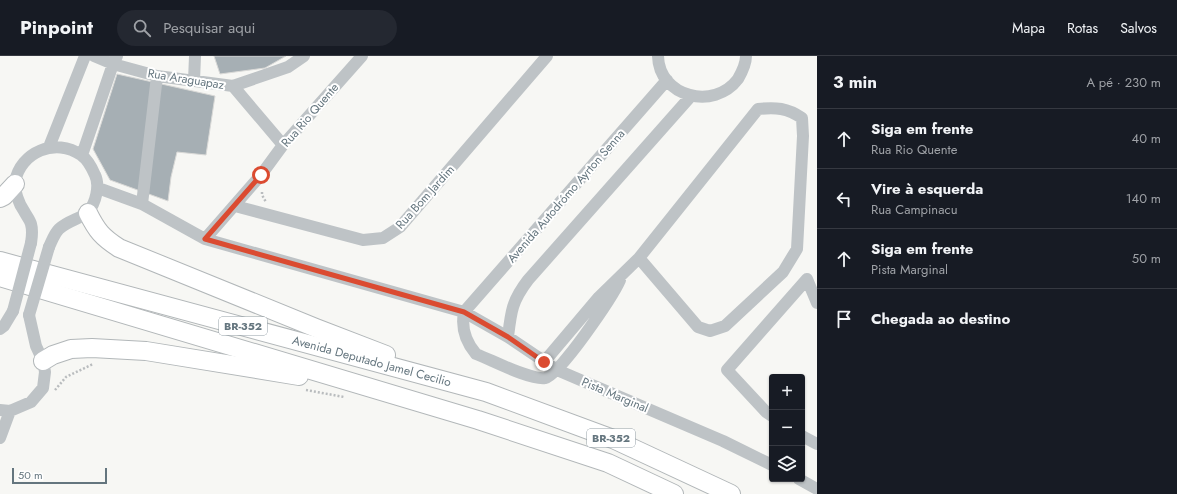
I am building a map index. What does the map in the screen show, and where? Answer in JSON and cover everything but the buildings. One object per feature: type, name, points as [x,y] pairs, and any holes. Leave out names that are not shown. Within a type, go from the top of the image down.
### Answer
[{"type":"highway","points":[[0,198],[4,196],[15,184]]},
{"type":"highway","points":[[88,213],[96,229],[105,239],[120,248],[316,328],[486,392]]},
{"type":"highway","name":"Avenida Deputado Jamel Cecilio","points":[[0,260],[486,392],[613,439],[731,494]]},
{"type":"highway","name":"Avenida Deputado Jamel Cecilio","points":[[0,277],[478,420],[608,463],[674,494]]},
{"type":"highway","points":[[43,361],[53,354],[71,349],[92,348],[146,351],[306,377],[478,420]]},
{"type":"street","points":[[50,147],[85,56]]},
{"type":"street","name":"Rua Araguapaz","points":[[94,56],[115,60],[157,76],[233,86],[288,67],[304,56]]},
{"type":"street","points":[[194,81],[195,56]]},
{"type":"street","name":"Rua Rio Quente","points":[[205,239],[261,175],[283,145],[362,56]]},
{"type":"street","name":"Rua Bom Jardim","points":[[235,206],[363,240],[383,238],[400,227],[547,56]]},
{"type":"street","points":[[658,56],[661,70],[667,80],[678,90],[691,96],[706,97],[721,93],[733,85],[742,73],[746,56]]},
{"type":"street","points":[[82,155],[115,60]]},
{"type":"street","points":[[142,204],[157,76]]},
{"type":"street","name":"Avenida Autodrómo Ayrton Senna","points":[[464,312],[667,80]]},
{"type":"street","name":"Rua Araguapaz","points":[[233,86],[283,145]]},
{"type":"street","points":[[508,337],[511,311],[517,294],[691,96]]},
{"type":"street","points":[[544,362],[582,315],[610,285],[639,258],[758,109],[773,107],[792,111],[802,118],[803,136],[797,249],[783,272],[725,326],[710,331],[698,327],[639,258]]},
{"type":"street","points":[[0,329],[4,326],[13,311],[31,242],[31,223],[17,196],[15,184],[18,172],[25,162],[36,152],[50,147],[65,148],[82,155],[90,165],[96,177],[98,188],[93,204],[88,213],[59,228],[54,235],[49,247],[30,315],[34,340],[43,361],[45,372],[43,388],[31,402],[5,411],[0,438]]},
{"type":"street","name":"Pista Marginal","points":[[98,188],[142,204],[205,239],[464,312],[508,337],[557,370],[723,441],[769,464]]},
{"type":"street","points":[[464,312],[462,319],[464,334],[470,348],[476,354],[533,378],[546,378],[557,370],[594,322],[616,290],[622,275]]},
{"type":"street","points":[[769,414],[727,370],[807,279],[817,303]]},
{"type":"street","points":[[582,315],[594,322]]},
{"type":"street","points":[[805,438],[817,444]]},
{"type":"street","points":[[804,482],[817,489]]},
{"type":"path","points":[[261,175],[262,195],[275,217]]},
{"type":"path","points":[[53,392],[66,377],[99,361]]},
{"type":"path","points":[[300,389],[345,397]]},
{"type":"route","points":[[261,175],[205,239],[464,312],[508,337],[544,362]]}]
